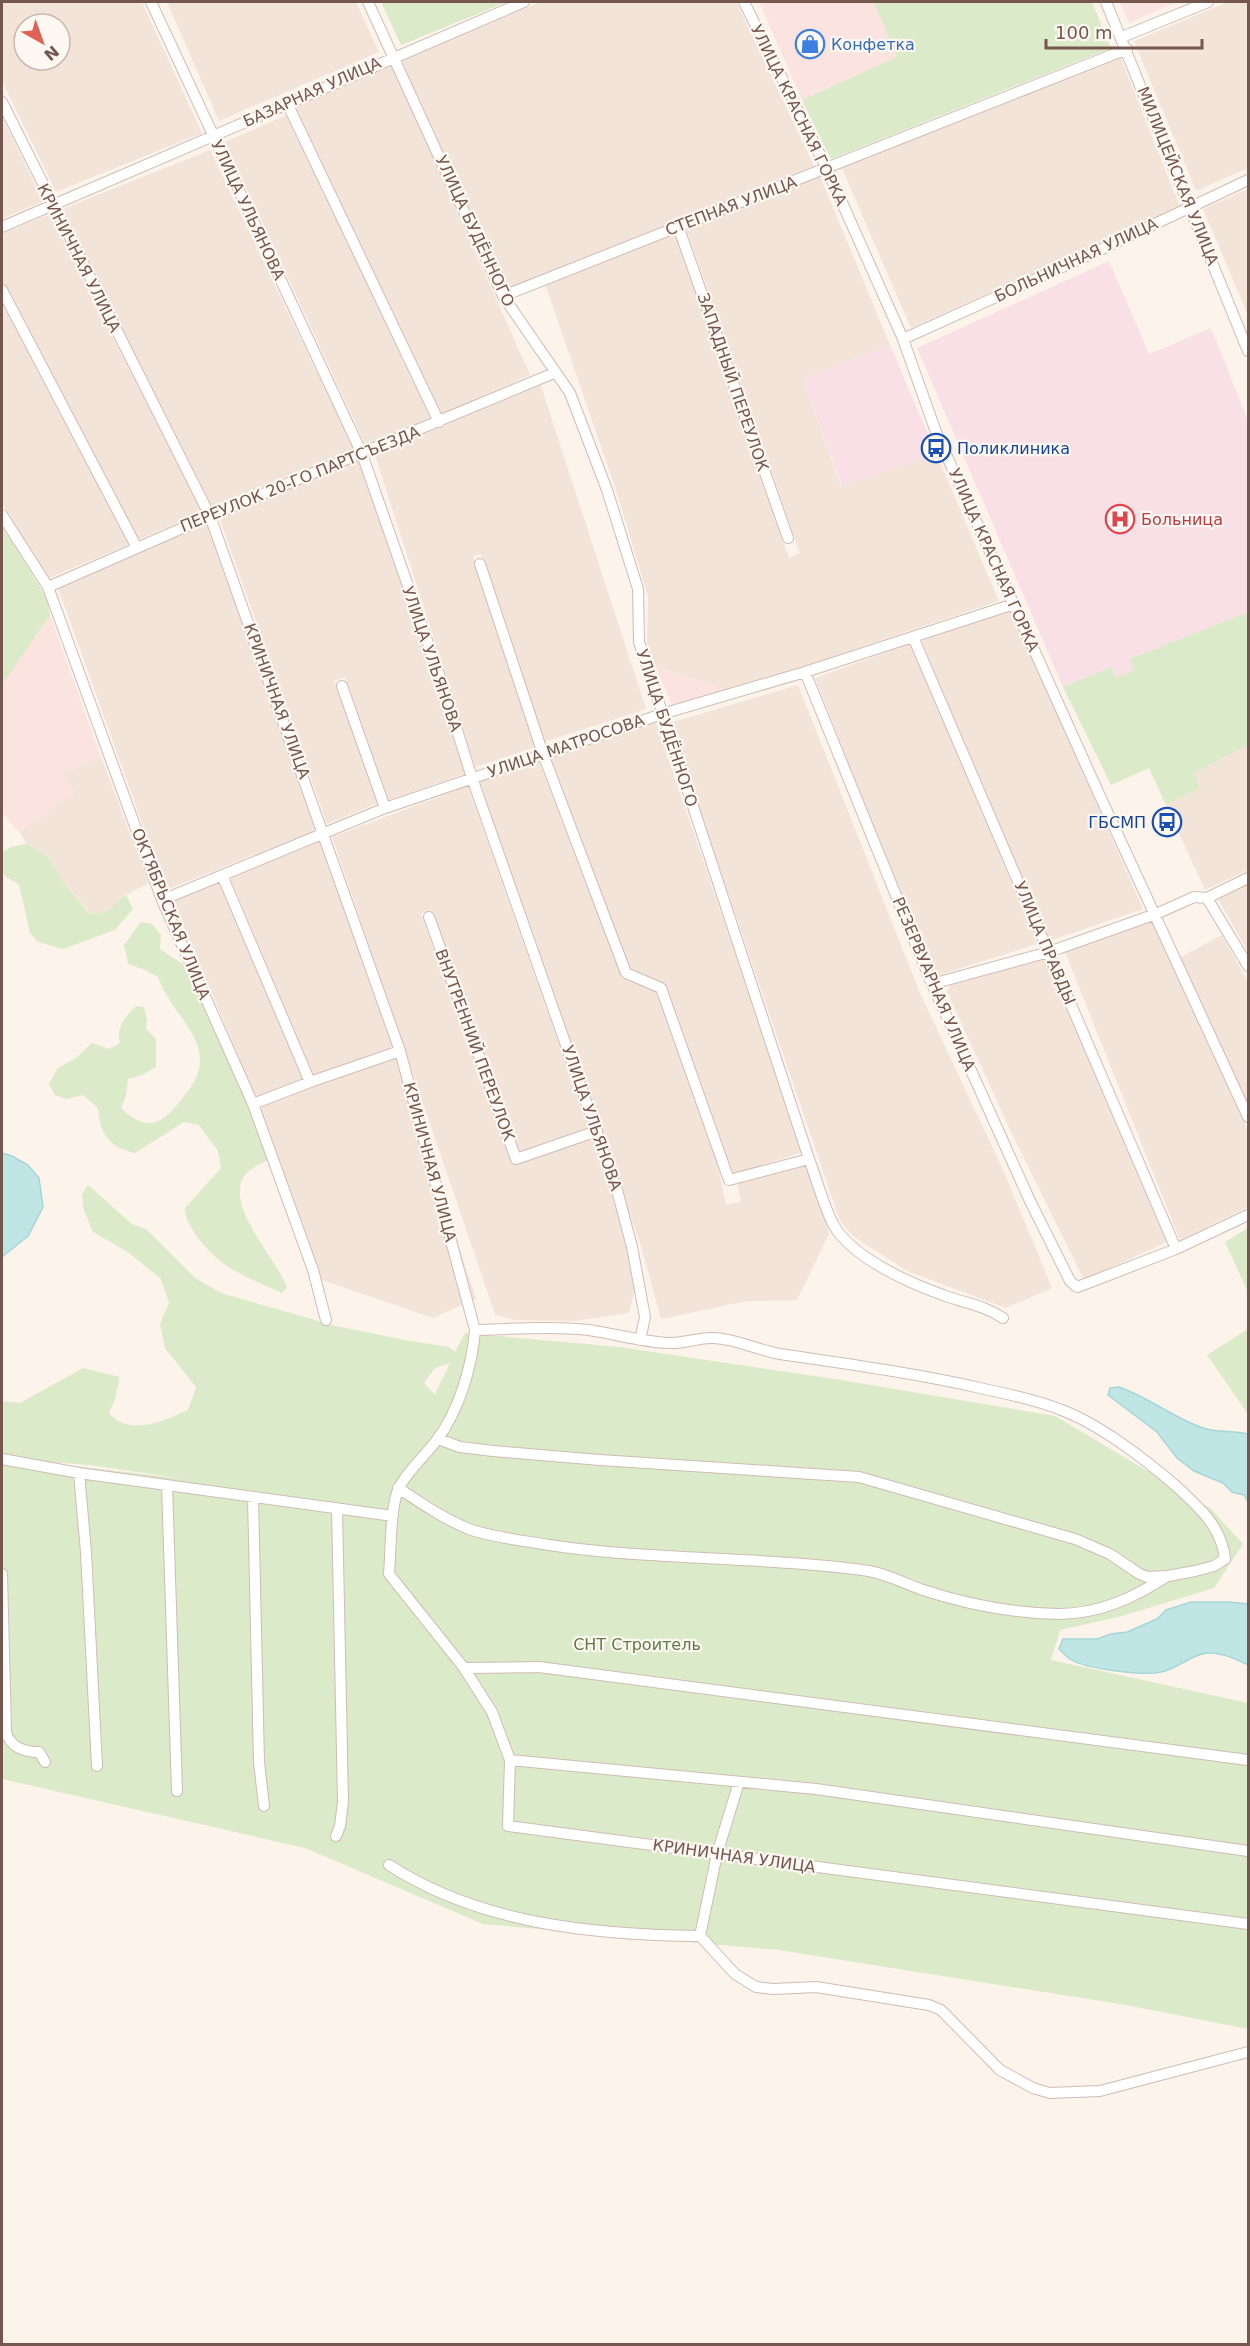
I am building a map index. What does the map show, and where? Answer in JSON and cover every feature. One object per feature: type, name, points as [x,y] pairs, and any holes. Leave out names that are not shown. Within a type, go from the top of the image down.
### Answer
[{"type":"street","name":"УЛИЦА УЛЬЯНОВА","points":[[151,2],[362,454],[445,692],[472,778],[617,1190],[632,1247],[645,1317],[640,1340]]},
{"type":"street","name":"УЛИЦА БУДЁННОГО","points":[[368,2],[502,296],[570,393],[607,490],[638,589],[639,642],[809,1159],[833,1223],[845,1242],[903,1280],[945,1296],[989,1308],[1003,1318]]},
{"type":"street","name":"БАЗАРНАЯ УЛИЦА","points":[[2,227],[394,56],[524,2]]},
{"type":"street","name":"УЛИЦА КРАСНАЯ ГОРКА","points":[[744,2],[827,169],[903,339],[936,432],[1248,1117]]},
{"type":"street","name":"МИЛИЦЕЙСКАЯ УЛИЦА","points":[[1106,2],[1248,351]]},
{"type":"street","points":[[1122,37],[1208,2]]},
{"type":"street","name":"СТЕПНАЯ УЛИЦА","points":[[502,296],[1127,49]]},
{"type":"street","name":"КРИНИЧНАЯ УЛИЦА","points":[[2,102],[52,206],[210,516],[400,1051],[475,1330]]},
{"type":"street","points":[[287,103],[439,422]]},
{"type":"street","name":"БОЛЬНИЧНАЯ УЛИЦА","points":[[903,339],[1248,180]]},
{"type":"street","name":"ЗАПАДНЫЙ ПЕРЕУЛОК","points":[[678,226],[788,538]]},
{"type":"street","points":[[2,290],[136,548]]},
{"type":"street","name":"ПЕРЕУЛОК 20-ГО ПАРТСЪЕЗДА","points":[[48,587],[210,516],[554,373]]},
{"type":"street","name":"ОКТЯБРЬСКАЯ УЛИЦА","points":[[2,515],[48,587],[162,900],[253,1104],[313,1270],[326,1320]]},
{"type":"street","points":[[480,564],[543,753],[626,973],[661,988],[729,1180],[809,1159]]},
{"type":"street","name":"УЛИЦА МАТРОСОВА","points":[[162,900],[385,808],[543,753],[1014,604]]},
{"type":"street","name":"УЛИЦА ПРАВДЫ","points":[[913,636],[1176,1249]]},
{"type":"street","name":"РЕЗЕРВУАРНАЯ УЛИЦА","points":[[805,672],[932,984],[1035,1212],[1070,1281],[1077,1287],[1176,1249]]},
{"type":"street","points":[[342,686],[385,808]]},
{"type":"street","points":[[222,875],[310,1082]]},
{"type":"street","points":[[932,984],[1049,952],[1156,914],[1194,897],[1207,898],[1248,879]]},
{"type":"street","points":[[1207,898],[1248,966]]},
{"type":"street","name":"ВНУТРЕННИЙ ПЕРЕУЛОК","points":[[429,917],[516,1159],[597,1131]]},
{"type":"street","points":[[253,1104],[400,1051]]},
{"type":"street","points":[[1176,1249],[1248,1215]]},
{"type":"street","points":[[2,1459],[79,1473],[393,1516],[398,1488],[438,1439],[458,1400],[474,1346],[475,1330],[535,1328],[588,1330],[671,1344],[711,1337],[731,1340],[764,1351],[961,1384],[1030,1399],[1061,1409],[1090,1423],[1139,1456],[1200,1508],[1219,1535],[1224,1547],[1225,1559],[1204,1569],[1168,1576],[1147,1576],[1138,1573],[1110,1554],[1075,1539],[859,1477],[493,1451],[460,1447],[438,1439]]},
{"type":"street","points":[[79,1473],[86,1551],[97,1766]]},
{"type":"street","points":[[167,1485],[177,1791]]},
{"type":"street","points":[[398,1488],[470,1530],[528,1542],[589,1551],[809,1563],[873,1572],[960,1601],[1009,1610],[1060,1614],[1095,1609],[1134,1597],[1168,1576]]},
{"type":"street","points":[[253,1497],[259,1762],[264,1806]]},
{"type":"street","points":[[336,1836],[340,1826],[343,1802],[337,1508]]},
{"type":"street","name":"КРИНИЧНАЯ УЛИЦА","points":[[393,1516],[389,1574],[464,1668],[492,1712],[510,1760],[508,1826],[1248,1924]]},
{"type":"street","points":[[2,1574],[6,1732],[8,1739],[15,1746],[28,1752],[39,1752],[45,1762]]},
{"type":"street","points":[[464,1668],[539,1667],[1248,1760]]},
{"type":"street","points":[[510,1760],[816,1789],[1248,1851]]},
{"type":"street","points":[[700,1936],[717,1854],[739,1782]]},
{"type":"street","points":[[389,1865],[406,1876],[463,1903],[520,1918],[613,1932],[700,1936],[735,1974],[756,1987],[773,1989],[816,1987],[929,2005],[941,2010],[1000,2070],[1024,2084],[1050,2093],[1100,2091],[1248,2052]]},
{"type":"shaded area","points":[[2,2],[142,2],[202,133],[56,192],[2,81]]},
{"type":"shaded area","points":[[167,2],[356,2],[379,52],[219,121]]},
{"type":"shaded area","points":[[541,2],[736,2],[816,170],[506,291],[401,59]]},
{"type":"shaded area","points":[[759,2],[874,2],[897,57],[802,100]]},
{"type":"shaded area","points":[[1120,2],[1177,2],[1129,23]]},
{"type":"shaded area","points":[[1228,2],[1248,2],[1248,168],[1196,191],[1134,41]]},
{"type":"shaded area","points":[[1120,56],[1180,207],[911,328],[841,166]]},
{"type":"shaded area","points":[[392,65],[530,375],[441,414],[294,108]]},
{"type":"shaded area","points":[[289,114],[431,418],[366,446],[225,142]]},
{"type":"shaded area","points":[[2,117],[43,201],[2,219]]},
{"type":"shaded area","points":[[210,150],[354,450],[212,507],[60,210]]},
{"type":"shaded area","points":[[820,176],[890,345],[803,379],[841,486],[936,453],[999,601],[729,691],[655,666],[647,646],[648,597],[618,496],[545,284],[675,234],[789,558],[800,553],[685,226]]},
{"type":"shaded area","points":[[1248,189],[1248,315],[1203,209]]},
{"type":"shaded area","points":[[50,214],[202,512],[138,540],[2,283],[2,234]]},
{"type":"shaded area","name":"Больница","points":[[1109,261],[1149,354],[1211,328],[1248,421],[1248,612],[1129,659],[1134,670],[1116,678],[1111,667],[1063,687],[917,348]]},
{"type":"shaded area","points":[[2,297],[130,544],[49,578],[2,504]]},
{"type":"shaded area","points":[[890,345],[936,453],[842,486],[803,379]]},
{"type":"shaded area","points":[[540,383],[646,709],[544,742],[481,554],[473,556],[535,747],[475,767],[375,455]]},
{"type":"shaded area","points":[[359,457],[467,773],[386,801],[345,677],[334,681],[380,802],[327,824],[218,514]]},
{"type":"shaded area","points":[[206,521],[318,829],[166,890],[57,585]]},
{"type":"shaded area","points":[[1011,609],[1143,909],[1046,942],[921,639]]},
{"type":"shaded area","points":[[50,615],[101,757],[63,773],[74,793],[19,832],[2,813],[2,685]]},
{"type":"shaded area","points":[[912,643],[1037,944],[933,977],[815,678]]},
{"type":"shaded area","points":[[655,666],[729,691],[672,705]]},
{"type":"shaded area","points":[[798,685],[920,993],[1004,1172],[1052,1288],[1006,1308],[907,1271],[853,1236],[840,1221],[670,723]]},
{"type":"shaded area","points":[[655,720],[803,1152],[731,1175],[664,984],[631,970],[549,758]]},
{"type":"shaded area","points":[[1248,745],[1248,870],[1205,890],[1166,805],[1200,788],[1194,773]]},
{"type":"shaded area","points":[[101,757],[149,883],[126,895],[105,912],[90,914],[61,879],[48,856],[27,844],[19,832],[74,793],[63,773]]},
{"type":"shaded area","points":[[539,762],[622,978],[658,991],[715,1151],[726,1205],[741,1202],[737,1182],[807,1164],[829,1234],[797,1300],[747,1301],[661,1319],[641,1246],[478,782]]},
{"type":"shaded area","points":[[468,786],[589,1130],[518,1155],[431,910],[421,914],[512,1163],[592,1136],[622,1225],[637,1282],[629,1313],[575,1321],[514,1320],[495,1314],[332,837]]},
{"type":"shaded area","points":[[323,840],[394,1050],[314,1077],[230,878]]},
{"type":"shaded area","points":[[1248,878],[1248,952],[1215,893]]},
{"type":"shaded area","points":[[220,881],[305,1080],[256,1098],[173,901]]},
{"type":"shaded area","points":[[1150,918],[1248,1131],[1248,1207],[1180,1240],[1063,947]]},
{"type":"shaded area","points":[[1222,935],[1248,982],[1248,1105],[1179,958]]},
{"type":"shaded area","points":[[1042,953],[1169,1241],[1084,1280],[1013,1136],[947,992],[952,982]]},
{"type":"shaded area","points":[[397,1057],[476,1299],[433,1318],[322,1280],[260,1107],[326,1080]]},
{"type":"green space","points":[[381,2],[507,2],[401,45]]},
{"type":"green space","points":[[874,2],[1092,2],[1111,48],[831,159],[802,100],[897,57]]},
{"type":"green space","points":[[2,525],[47,599],[50,615],[2,685]]},
{"type":"green space","points":[[1248,612],[1248,745],[1194,773],[1200,788],[1166,805],[1149,768],[1111,785],[1063,687],[1111,667],[1116,678],[1134,670],[1129,659]]},
{"type":"green space","points":[[27,844],[48,856],[61,879],[89,914],[105,912],[126,895],[133,909],[115,930],[63,949],[38,942],[30,933],[19,884],[8,878],[2,869],[2,852],[11,847]]},
{"type":"green space","points":[[141,922],[152,924],[161,935],[160,949],[199,975],[268,1160],[245,1175],[240,1187],[241,1201],[254,1232],[287,1287],[282,1293],[220,1261],[203,1244],[188,1222],[185,1208],[221,1168],[218,1151],[199,1125],[184,1122],[135,1153],[118,1147],[107,1138],[103,1132],[98,1108],[83,1095],[66,1099],[55,1095],[49,1084],[57,1069],[77,1057],[92,1043],[109,1049],[120,1043],[119,1032],[122,1023],[136,1006],[144,1007],[147,1020],[146,1029],[156,1039],[156,1067],[142,1075],[128,1079],[126,1096],[121,1108],[142,1122],[159,1121],[168,1115],[196,1079],[200,1063],[193,1035],[165,993],[158,977],[128,964],[124,945]]},
{"type":"green space","name":"СНТ Строитель","points":[[88,1185],[132,1224],[146,1229],[195,1278],[221,1293],[336,1326],[449,1347],[455,1352],[465,1333],[619,1347],[841,1380],[1055,1416],[1210,1508],[1243,1544],[1214,1588],[1122,1616],[1060,1630],[1051,1660],[1248,1703],[1248,2029],[1126,2005],[779,1950],[483,1924],[305,1848],[2,1779],[2,1401],[20,1403],[83,1368],[120,1377],[109,1413],[126,1424],[147,1425],[188,1410],[196,1387],[165,1348],[160,1324],[169,1303],[161,1279],[128,1252],[93,1232],[84,1210],[82,1194]],"holes":[[[450,1363],[435,1394],[434,1394],[424,1383],[435,1368]],[[39,1462],[89,1465],[187,1479]]]},
{"type":"green space","points":[[1248,1228],[1248,1292],[1225,1242]]},
{"type":"green space","points":[[1248,1329],[1248,1414],[1207,1355]]},
{"type":"water","points":[[2,1153],[28,1165],[39,1178],[43,1207],[28,1236],[2,1257]]},
{"type":"water","points":[[1119,1387],[1203,1428],[1248,1434],[1248,1502],[1244,1495],[1232,1492],[1223,1483],[1194,1471],[1177,1458],[1157,1432],[1108,1395],[1110,1388]]},
{"type":"water","points":[[1191,1602],[1248,1604],[1248,1665],[1224,1655],[1208,1653],[1161,1672],[1128,1672],[1077,1663],[1059,1649],[1063,1639],[1097,1639],[1127,1632],[1157,1619],[1166,1610]]},
{"type":"place","name":"Конфетка","points":[[810,44]]},
{"type":"place","name":"Поликлиника","points":[[936,448]]},
{"type":"place","name":"Больница","points":[[1120,519]]},
{"type":"place","name":"ГБСМП","points":[[1167,822]]}]
